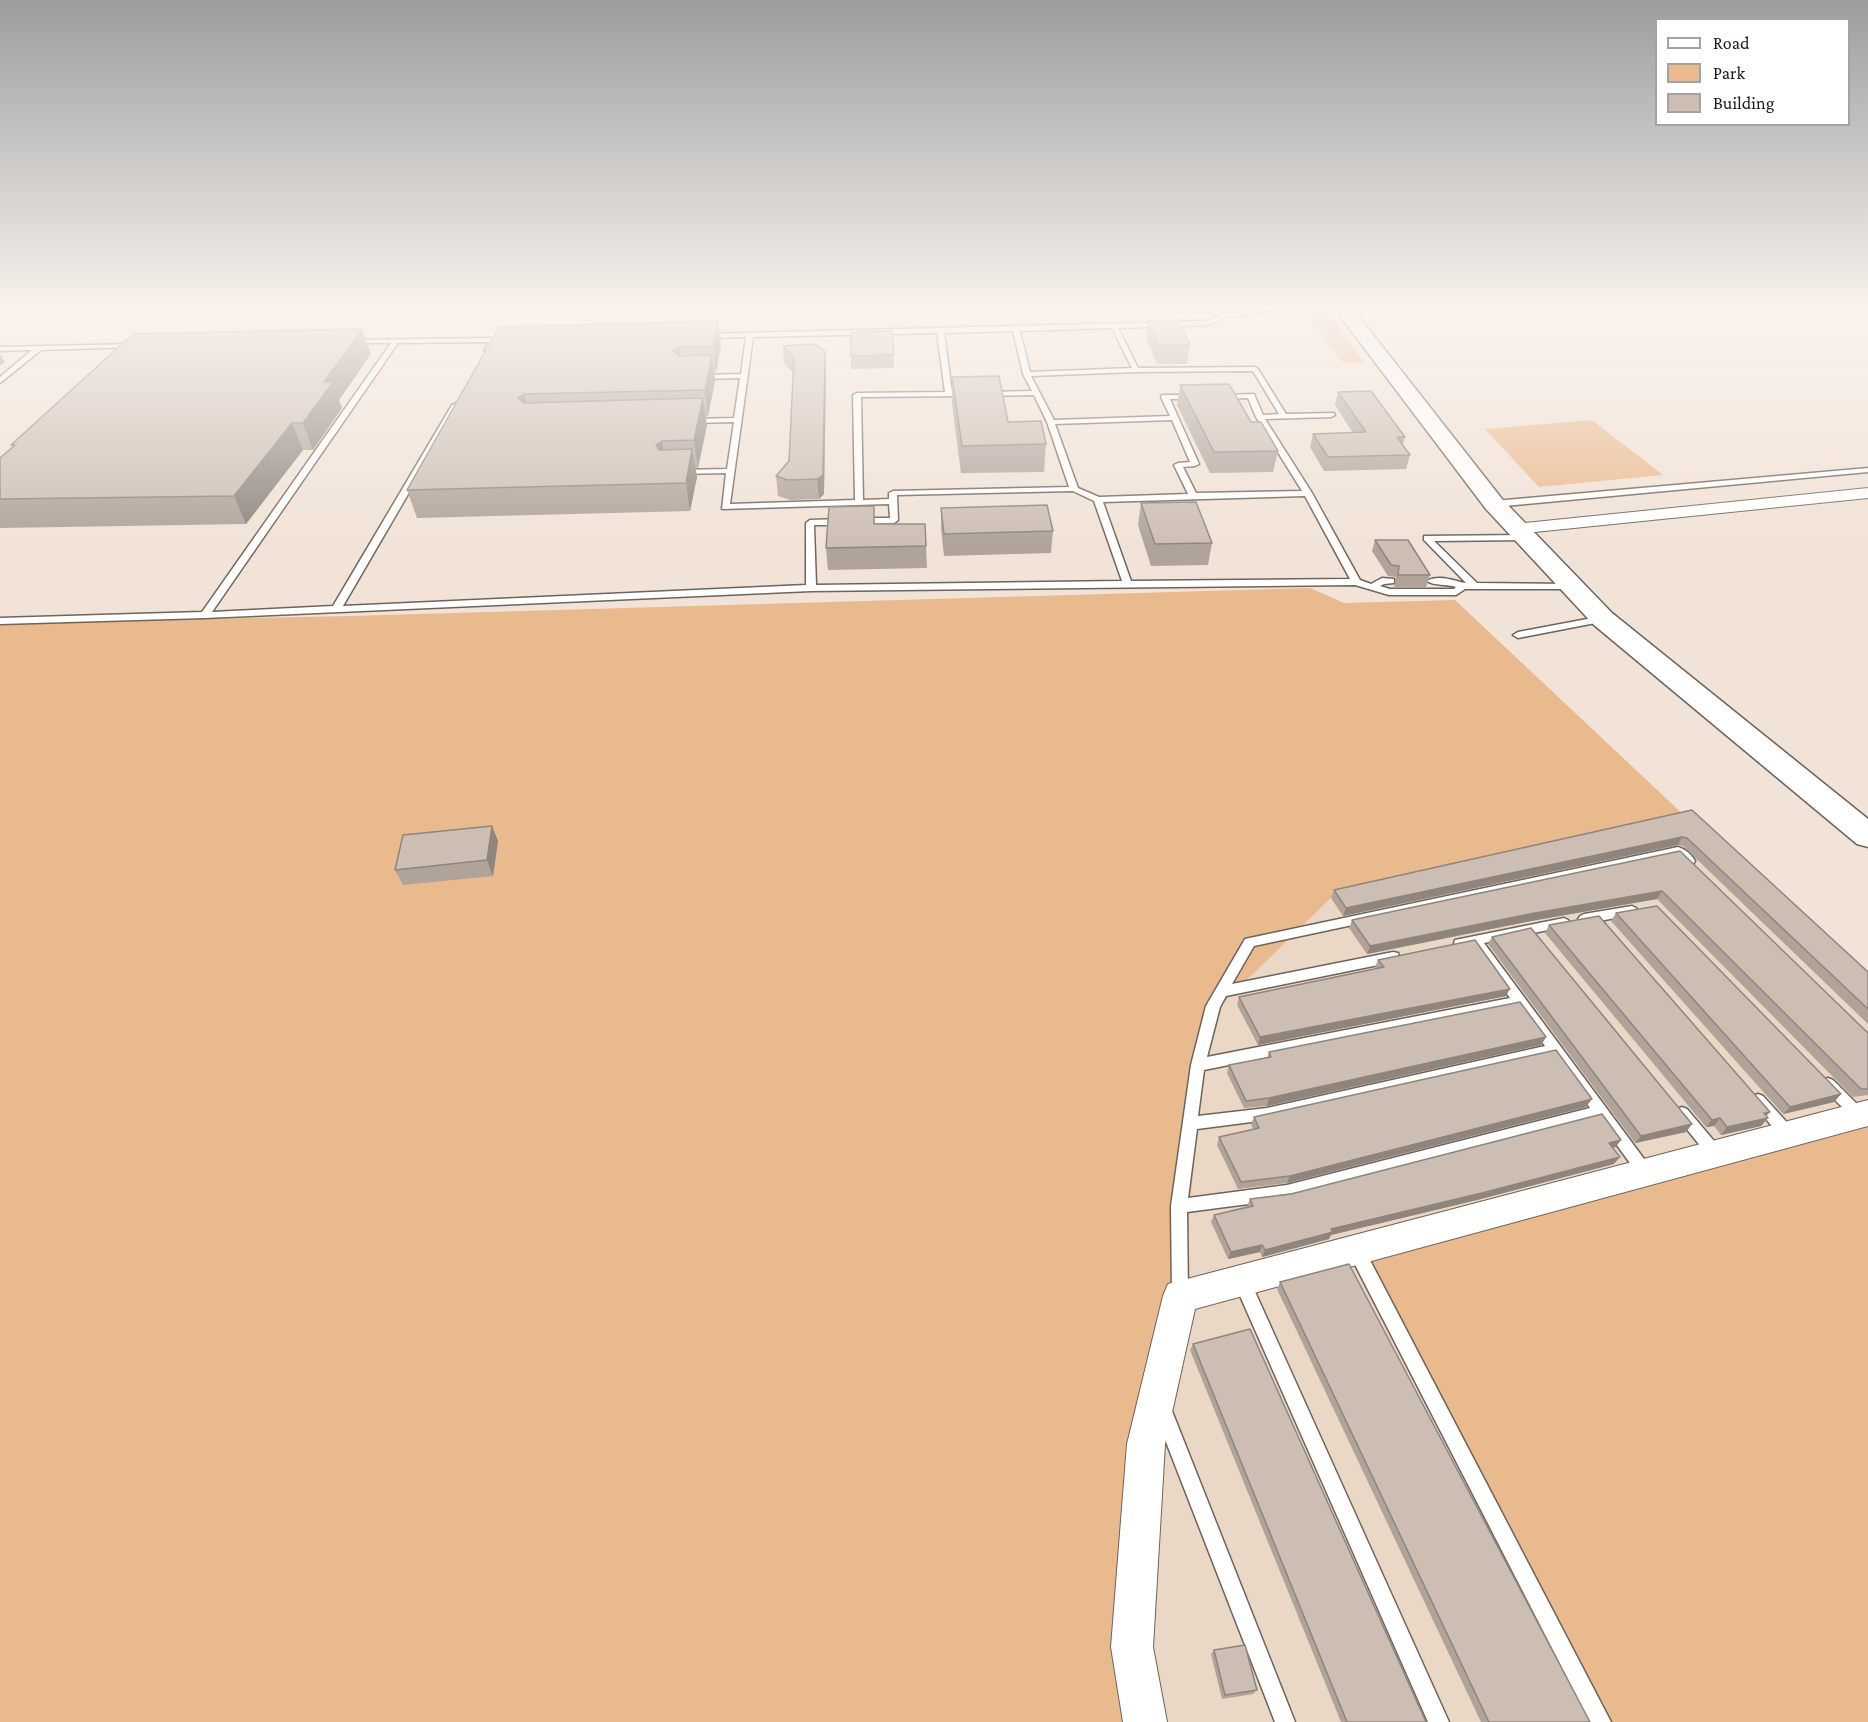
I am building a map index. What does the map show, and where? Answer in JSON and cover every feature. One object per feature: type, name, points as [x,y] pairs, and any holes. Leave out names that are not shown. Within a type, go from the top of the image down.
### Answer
[{"type":"main road","points":[[1405,388],[1494,504],[1570,587],[1603,619],[1868,837]]},
{"type":"street","points":[[1520,533],[1868,493]]},
{"type":"street","points":[[1145,1722],[1132,1647],[1146,1444],[1180,1296],[1355,1247],[1863,1114]]},
{"type":"lane","points":[[205,615],[363,388]]},
{"type":"lane","points":[[742,388],[725,507],[894,501]]},
{"type":"lane","points":[[949,388],[950,394]]},
{"type":"lane","points":[[1035,388],[1051,422],[1074,489]]},
{"type":"lane","points":[[1267,388],[1284,416]]},
{"type":"lane","points":[[337,608],[463,392]]},
{"type":"lane","points":[[982,394],[1037,393]]},
{"type":"lane","points":[[859,502],[857,395],[971,394]]},
{"type":"lane","points":[[1193,496],[1178,465],[1195,464],[1165,397],[1251,396],[1260,417],[1308,493],[1356,582]]},
{"type":"lane","points":[[1260,417],[1331,415]]},
{"type":"lane","points":[[1051,422],[1173,418]]},
{"type":"lane","points":[[680,422],[737,420]]},
{"type":"lane","points":[[1494,504],[1868,470]]},
{"type":"lane","points":[[667,473],[730,471]]},
{"type":"lane","points":[[811,588],[810,523],[894,520],[893,493],[1074,489],[1098,500],[1308,493]]},
{"type":"lane","points":[[1098,500],[1127,584]]},
{"type":"lane","points":[[1468,586],[1427,538],[1520,533]]},
{"type":"lane","points":[[1374,586],[1382,581],[1391,581]]},
{"type":"lane","points":[[1432,581],[1448,581],[1468,586],[1570,587]]},
{"type":"lane","points":[[0,621],[205,615],[811,588],[1356,582],[1389,592],[1456,592],[1468,586]]},
{"type":"lane","points":[[1518,634],[1603,619]]},
{"type":"lane","points":[[1180,1296],[1179,1206],[1198,1065],[1213,1006],[1250,942],[1678,851],[1694,867]]},
{"type":"lane","points":[[1452,945],[1601,921],[1645,908]]},
{"type":"lane","points":[[1475,940],[1644,1172]]},
{"type":"lane","points":[[1220,992],[1406,954]]},
{"type":"lane","points":[[1198,1065],[1520,1001]]},
{"type":"lane","points":[[1191,1123],[1267,1114],[1555,1049]]},
{"type":"lane","points":[[1818,1073],[1863,1114]]},
{"type":"lane","points":[[1750,1090],[1788,1134]]},
{"type":"lane","points":[[1671,1099],[1715,1153]]},
{"type":"lane","points":[[1179,1206],[1287,1192],[1601,1112]]},
{"type":"lane","points":[[1355,1247],[1601,1722]]},
{"type":"lane","points":[[1240,1279],[1440,1722]]},
{"type":"lane","points":[[1157,1396],[1285,1722]]},
{"type":"shaded area","points":[[1687,818],[1868,986],[1868,1115],[1604,1722],[1155,1722],[1132,1647],[1180,1296],[1210,1016],[1331,898]]},
{"type":"green space","points":[[1592,420],[1663,475],[1539,487],[1485,429]]},
{"type":"green space","points":[[1310,588],[1344,603],[1455,600],[1687,818],[1331,898],[1210,1016],[1180,1296],[1146,1444],[1145,1722],[0,1722],[0,623],[351,616]]},
{"type":"green space","points":[[1868,1123],[1868,1722],[1604,1722],[1355,1247]]},
{"type":"building","points":[[73,388],[328,388],[303,423],[292,423],[234,496],[0,499],[0,458],[15,445],[11,445]]},
{"type":"building","points":[[464,388],[705,388],[524,394],[518,398],[524,403],[703,398],[694,440],[662,441],[656,445],[659,450],[692,449],[686,483],[407,490]]},
{"type":"building","points":[[793,388],[824,388],[823,475],[817,479],[788,480],[776,476],[789,461]]},
{"type":"building","points":[[954,388],[1001,388],[1008,422],[1041,421],[1046,444],[962,446]]},
{"type":"building","points":[[1182,388],[1232,388],[1251,422],[1261,422],[1278,451],[1214,452]]},
{"type":"building","points":[[1371,391],[1405,437],[1397,437],[1410,455],[1328,457],[1313,434],[1366,432],[1338,392]]},
{"type":"building","points":[[1196,502],[1212,543],[1155,544],[1141,503]]},
{"type":"building","points":[[1047,505],[1053,531],[944,534],[941,508]]},
{"type":"building","points":[[874,506],[874,524],[925,524],[926,546],[826,548],[829,507]]},
{"type":"building","points":[[1375,540],[1408,540],[1430,575],[1398,575],[1399,566],[1391,565]]},
{"type":"building","points":[[1692,810],[1868,972],[1868,1009],[1687,838],[1682,837],[1346,908],[1334,890]]},
{"type":"building","points":[[492,826],[487,860],[395,870],[403,835]]},
{"type":"building","points":[[1680,851],[1868,1033],[1868,1089],[1861,1089],[1662,891],[1535,913],[1370,946],[1352,920]]},
{"type":"building","points":[[1657,906],[1841,1094],[1790,1107],[1616,913]]},
{"type":"building","points":[[1599,916],[1770,1112],[1764,1113],[1768,1118],[1727,1127],[1720,1118],[1712,1120],[1549,925]]},
{"type":"building","points":[[1531,928],[1692,1124],[1641,1136],[1492,937]]},
{"type":"building","points":[[1475,940],[1510,989],[1260,1037],[1239,997],[1384,967],[1378,960]]},
{"type":"building","points":[[1520,1002],[1546,1037],[1269,1098],[1246,1101],[1229,1065],[1271,1057],[1269,1052]]},
{"type":"building","points":[[1556,1050],[1592,1099],[1290,1176],[1241,1182],[1219,1137],[1259,1128],[1254,1117]]},
{"type":"building","points":[[1602,1114],[1621,1140],[1609,1143],[1620,1157],[1331,1229],[1333,1232],[1265,1250],[1262,1245],[1231,1252],[1214,1215],[1253,1206],[1250,1199],[1291,1194]]},
{"type":"building","points":[[1349,1264],[1590,1722],[1489,1722],[1280,1282]]},
{"type":"building","points":[[1250,1329],[1426,1722],[1347,1722],[1193,1344]]},
{"type":"building","points":[[1245,1645],[1257,1690],[1225,1695],[1214,1650]]}]
